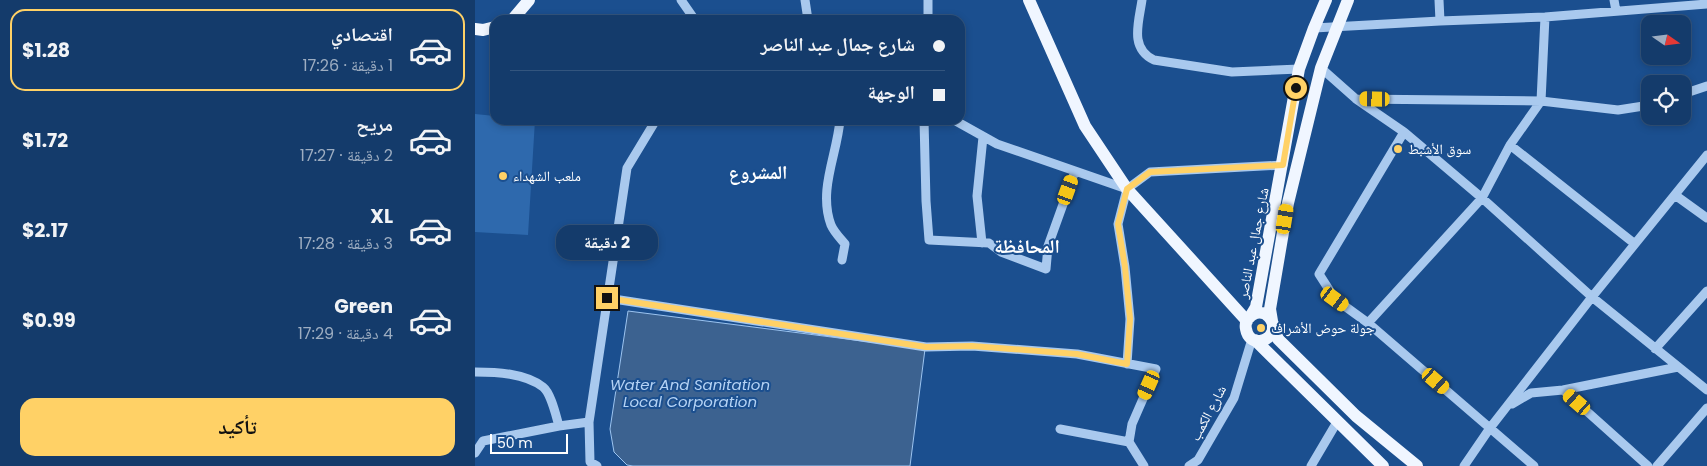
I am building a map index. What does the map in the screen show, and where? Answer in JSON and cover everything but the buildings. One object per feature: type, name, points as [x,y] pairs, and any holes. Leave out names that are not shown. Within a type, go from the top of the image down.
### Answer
[{"type":"main road","points":[[516,15],[529,0]]},
{"type":"main road","points":[[1029,0],[1085,126],[1127,189],[1248,318]]},
{"type":"main road","name":"شارع جمال عبد الناصر","points":[[1248,318],[1256,307],[1299,68],[1326,0]]},
{"type":"main road","name":"شارع جمال عبد الناصر","points":[[1273,324],[1270,309],[1288,203],[1321,68],[1348,0]]},
{"type":"main road","points":[[475,29],[490,28]]},
{"type":"main road","points":[[1383,466],[1253,340],[1246,330],[1248,318],[1253,314],[1263,313],[1267,315],[1273,324],[1278,339],[1355,416],[1417,466]]},
{"type":"main road","points":[[1253,340],[1259,341],[1268,338],[1271,335],[1273,324]]},
{"type":"street","points":[[681,0],[692,15]]},
{"type":"street","points":[[805,0],[807,15]]},
{"type":"street","points":[[928,0],[928,15]]},
{"type":"street","points":[[1142,0],[1137,35],[1145,56],[1155,60],[1232,72],[1299,68]]},
{"type":"street","points":[[1439,0],[1440,21]]},
{"type":"street","points":[[1614,0],[1616,11]]},
{"type":"street","points":[[1642,10],[1657,0]]},
{"type":"street","points":[[1314,28],[1545,17],[1707,4]]},
{"type":"street","points":[[1368,323],[1482,198],[1510,145],[1541,101],[1545,17]]},
{"type":"street","points":[[1321,68],[1356,99],[1404,132],[1482,198],[1592,298],[1707,390]]},
{"type":"street","points":[[1691,91],[1707,86]]},
{"type":"street","points":[[1356,99],[1541,101],[1619,110],[1641,106]]},
{"type":"street","points":[[590,465],[589,422],[627,168],[653,125]]},
{"type":"street","points":[[840,125],[839,139],[826,188],[828,211],[832,226],[845,244],[842,260]]},
{"type":"street","points":[[924,125],[929,240],[989,243],[1001,252],[1046,270],[1048,246],[1075,171]]},
{"type":"street","points":[[963,125],[997,144],[1127,189]]},
{"type":"street","points":[[1404,132],[1319,274],[1335,299],[1368,323],[1533,466]]},
{"type":"street","points":[[982,243],[977,196],[983,137]]},
{"type":"street","points":[[1510,145],[1635,244]]},
{"type":"street","points":[[1464,466],[1490,428],[1707,155]]},
{"type":"street","points":[[1127,364],[1130,319],[1125,267],[1118,224],[1127,189],[1150,172],[1283,165]]},
{"type":"street","points":[[1675,195],[1707,218]]},
{"type":"street","points":[[1655,348],[1707,290]]},
{"type":"street","points":[[607,298],[926,347],[972,346],[1077,354],[1155,370],[1132,424],[1129,442],[1144,466]]},
{"type":"street","name":"شارع الكمب","points":[[1189,466],[1198,460],[1234,398],[1253,340]]},
{"type":"street","points":[[1508,406],[1531,393],[1563,390],[1679,367]]},
{"type":"street","points":[[475,372],[502,372],[525,378],[544,387],[559,426]]},
{"type":"street","points":[[1563,390],[1649,466]]},
{"type":"street","points":[[1657,466],[1707,408]]},
{"type":"street","points":[[475,453],[483,441],[589,422]]},
{"type":"street","points":[[1311,466],[1337,422]]},
{"type":"street","points":[[1060,429],[1129,442]]},
{"type":"shaded area","name":"ملعب الشهداء","points":[[475,114],[490,116],[490,125],[535,125],[528,235],[475,232]]},
{"type":"water","name":"Water And Sanitation Local Corporation","points":[[628,311],[925,349],[910,466],[627,465],[614,452],[610,429]]},
{"type":"place","name":"سوق الأشبط","points":[[1398,149]]},
{"type":"place","name":"ملعب الشهداء","points":[[503,176]]},
{"type":"place","name":"جولة حوض الأشراف","points":[[1261,328]]},
{"type":"district","name":"المشروع","points":[[758,172]]},
{"type":"district","name":"المحافظة","points":[[1027,246]]},
{"type":"route","points":[[607,298],[926,347],[972,346],[1077,354],[1127,364],[1130,319],[1125,267],[1118,224],[1127,189],[1150,172],[1283,165],[1296,88]]}]
